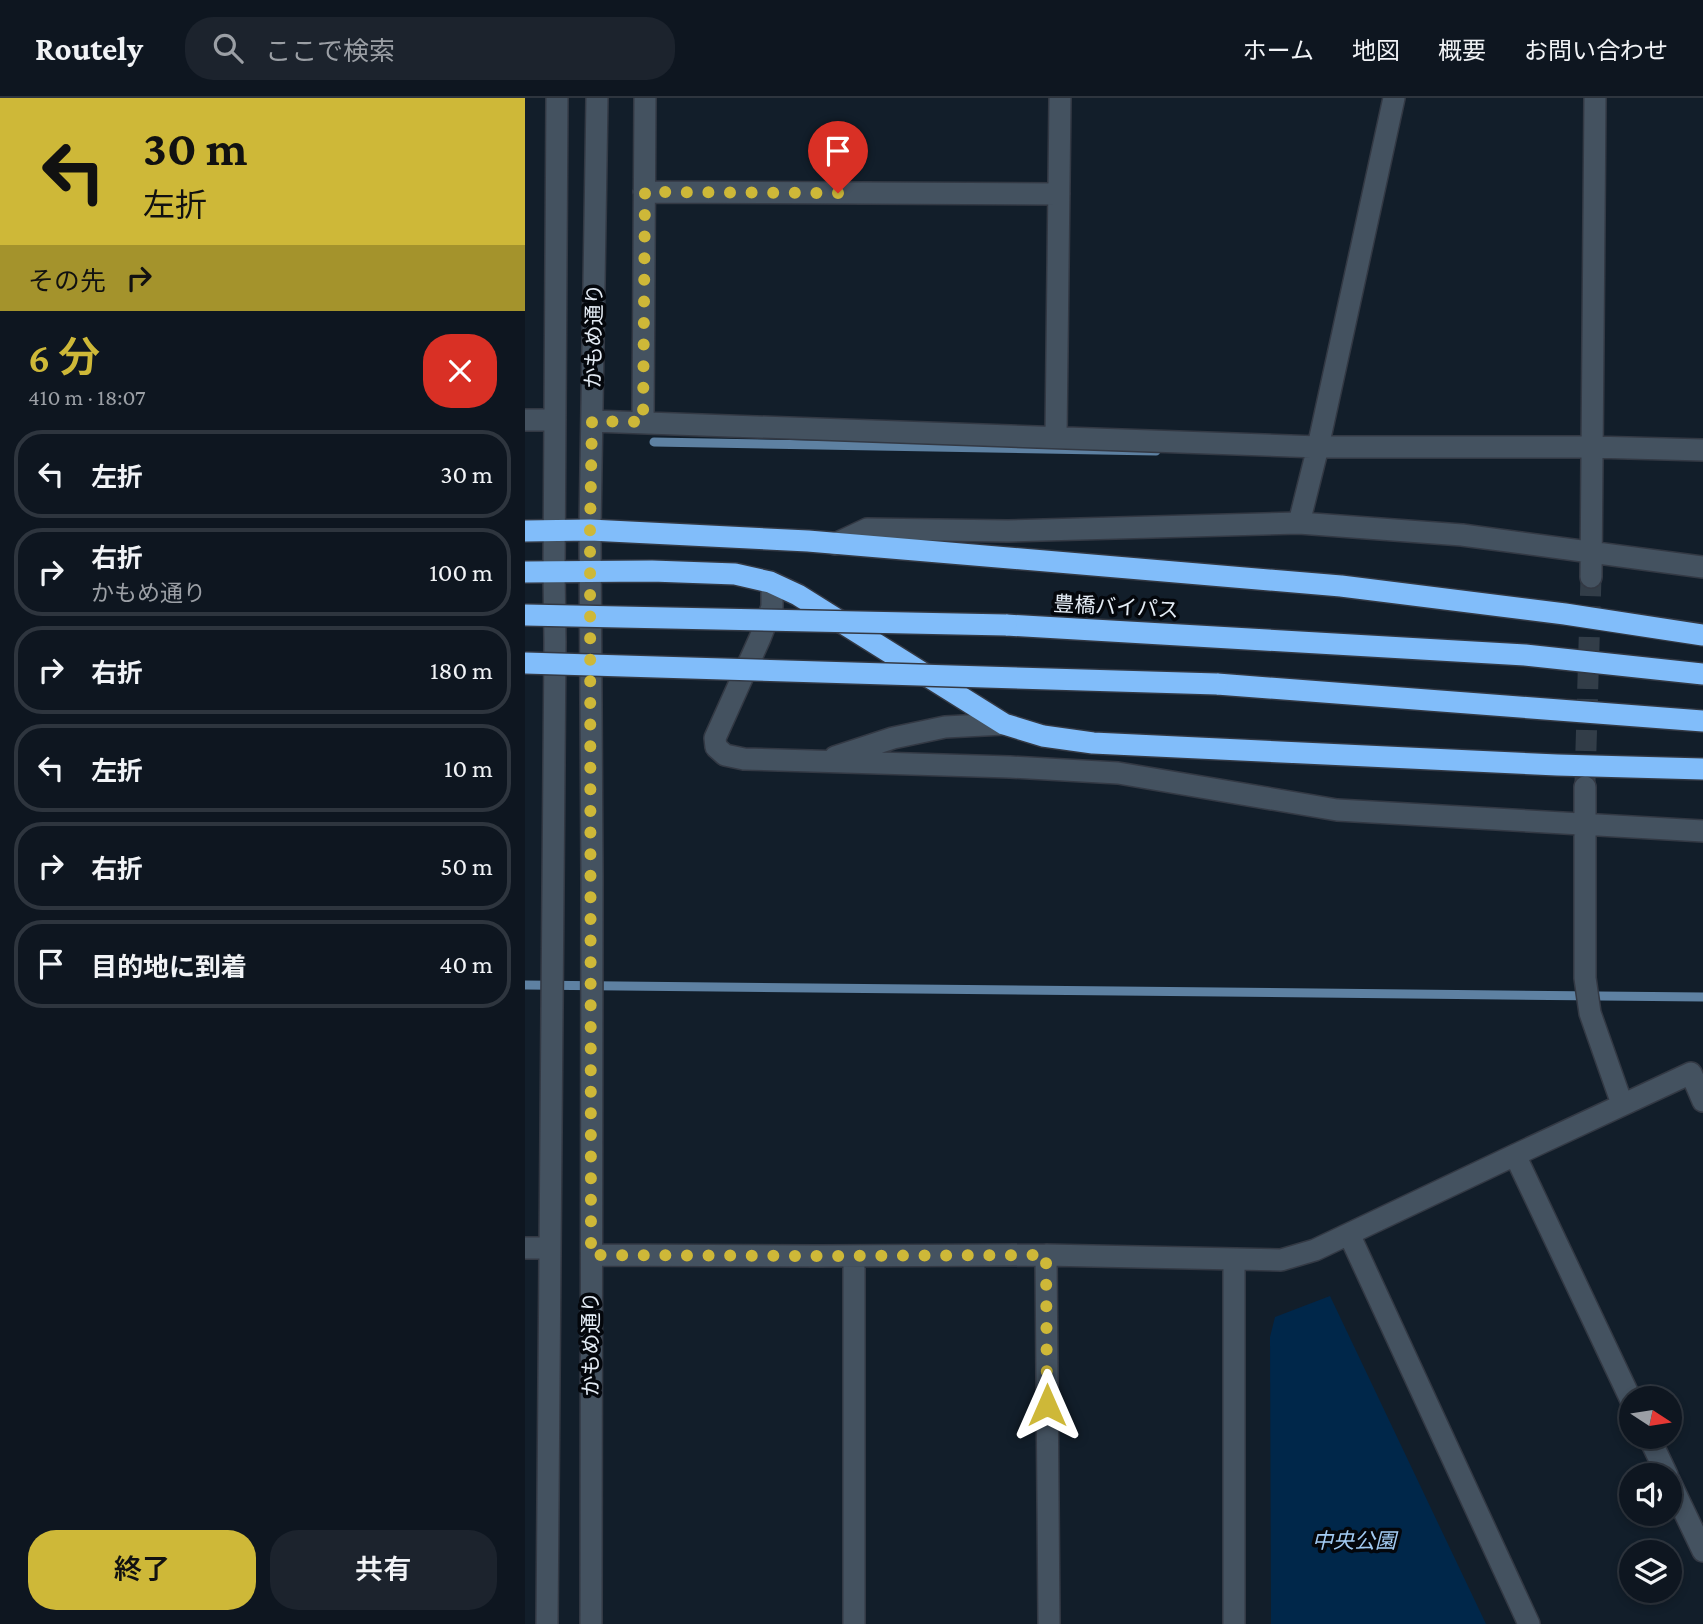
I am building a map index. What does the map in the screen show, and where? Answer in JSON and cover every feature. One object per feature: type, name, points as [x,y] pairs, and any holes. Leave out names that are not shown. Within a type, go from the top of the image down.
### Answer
[{"type":"highway","points":[[525,531],[590,530],[808,541],[1341,586],[1565,614],[1703,635]]},
{"type":"highway","points":[[525,572],[652,571],[735,574],[769,582],[798,594],[1004,724],[1043,736],[1093,743],[1557,765],[1703,769]]},
{"type":"highway","name":"豊橋バイパス","points":[[525,615],[1006,625],[1525,655],[1703,674]]},
{"type":"highway","points":[[525,663],[1217,684],[1703,721]]},
{"type":"street","name":"かもめ通り","points":[[548,1624],[557,98]]},
{"type":"street","name":"かもめ通り","points":[[591,1624],[590,530],[597,98]]},
{"type":"street","points":[[643,422],[645,98]]},
{"type":"street","points":[[1056,436],[1060,98]]},
{"type":"street","points":[[1299,523],[1394,98]]},
{"type":"street","points":[[1591,578],[1595,98]]},
{"type":"street","points":[[645,192],[1059,194]]},
{"type":"street","points":[[525,420],[555,420]]},
{"type":"street","points":[[592,421],[1592,457],[1703,450]]},
{"type":"street","points":[[835,544],[867,529],[1007,531],[1299,523],[1462,535],[1703,567]]},
{"type":"street","points":[[769,582],[772,585],[772,607],[715,738],[716,747],[725,755],[744,759],[1118,773],[1337,810],[1703,831]]},
{"type":"street","points":[[820,761],[893,738],[945,727],[1004,724]]},
{"type":"street","points":[[1585,787],[1585,978],[1590,1013],[1622,1104]]},
{"type":"street","points":[[591,1255],[1046,1255],[1281,1260],[1315,1250],[1691,1073],[1703,1101]]},
{"type":"street","points":[[1515,1155],[1625,1386]]},
{"type":"street","points":[[1349,1234],[1529,1624]]},
{"type":"street","points":[[525,1248],[550,1248]]},
{"type":"street","points":[[1046,1255],[1049,1624]]},
{"type":"street","points":[[854,1256],[854,1624]]},
{"type":"street","points":[[1234,1260],[1234,1624]]},
{"type":"street","points":[[1682,1507],[1703,1551]]},
{"type":"green space","name":"中央公園","points":[[1330,1296],[1486,1624],[1271,1624],[1270,1337],[1275,1317]]},
{"type":"waterway","points":[[654,442],[1156,451]]},
{"type":"waterway","points":[[525,985],[1703,997]]},
{"type":"tunnel","points":[[1585,782],[1591,577]]},
{"type":"route","points":[[838,193],[645,192],[643,422],[592,421],[591,1255],[1046,1255],[1047,1405]]}]
